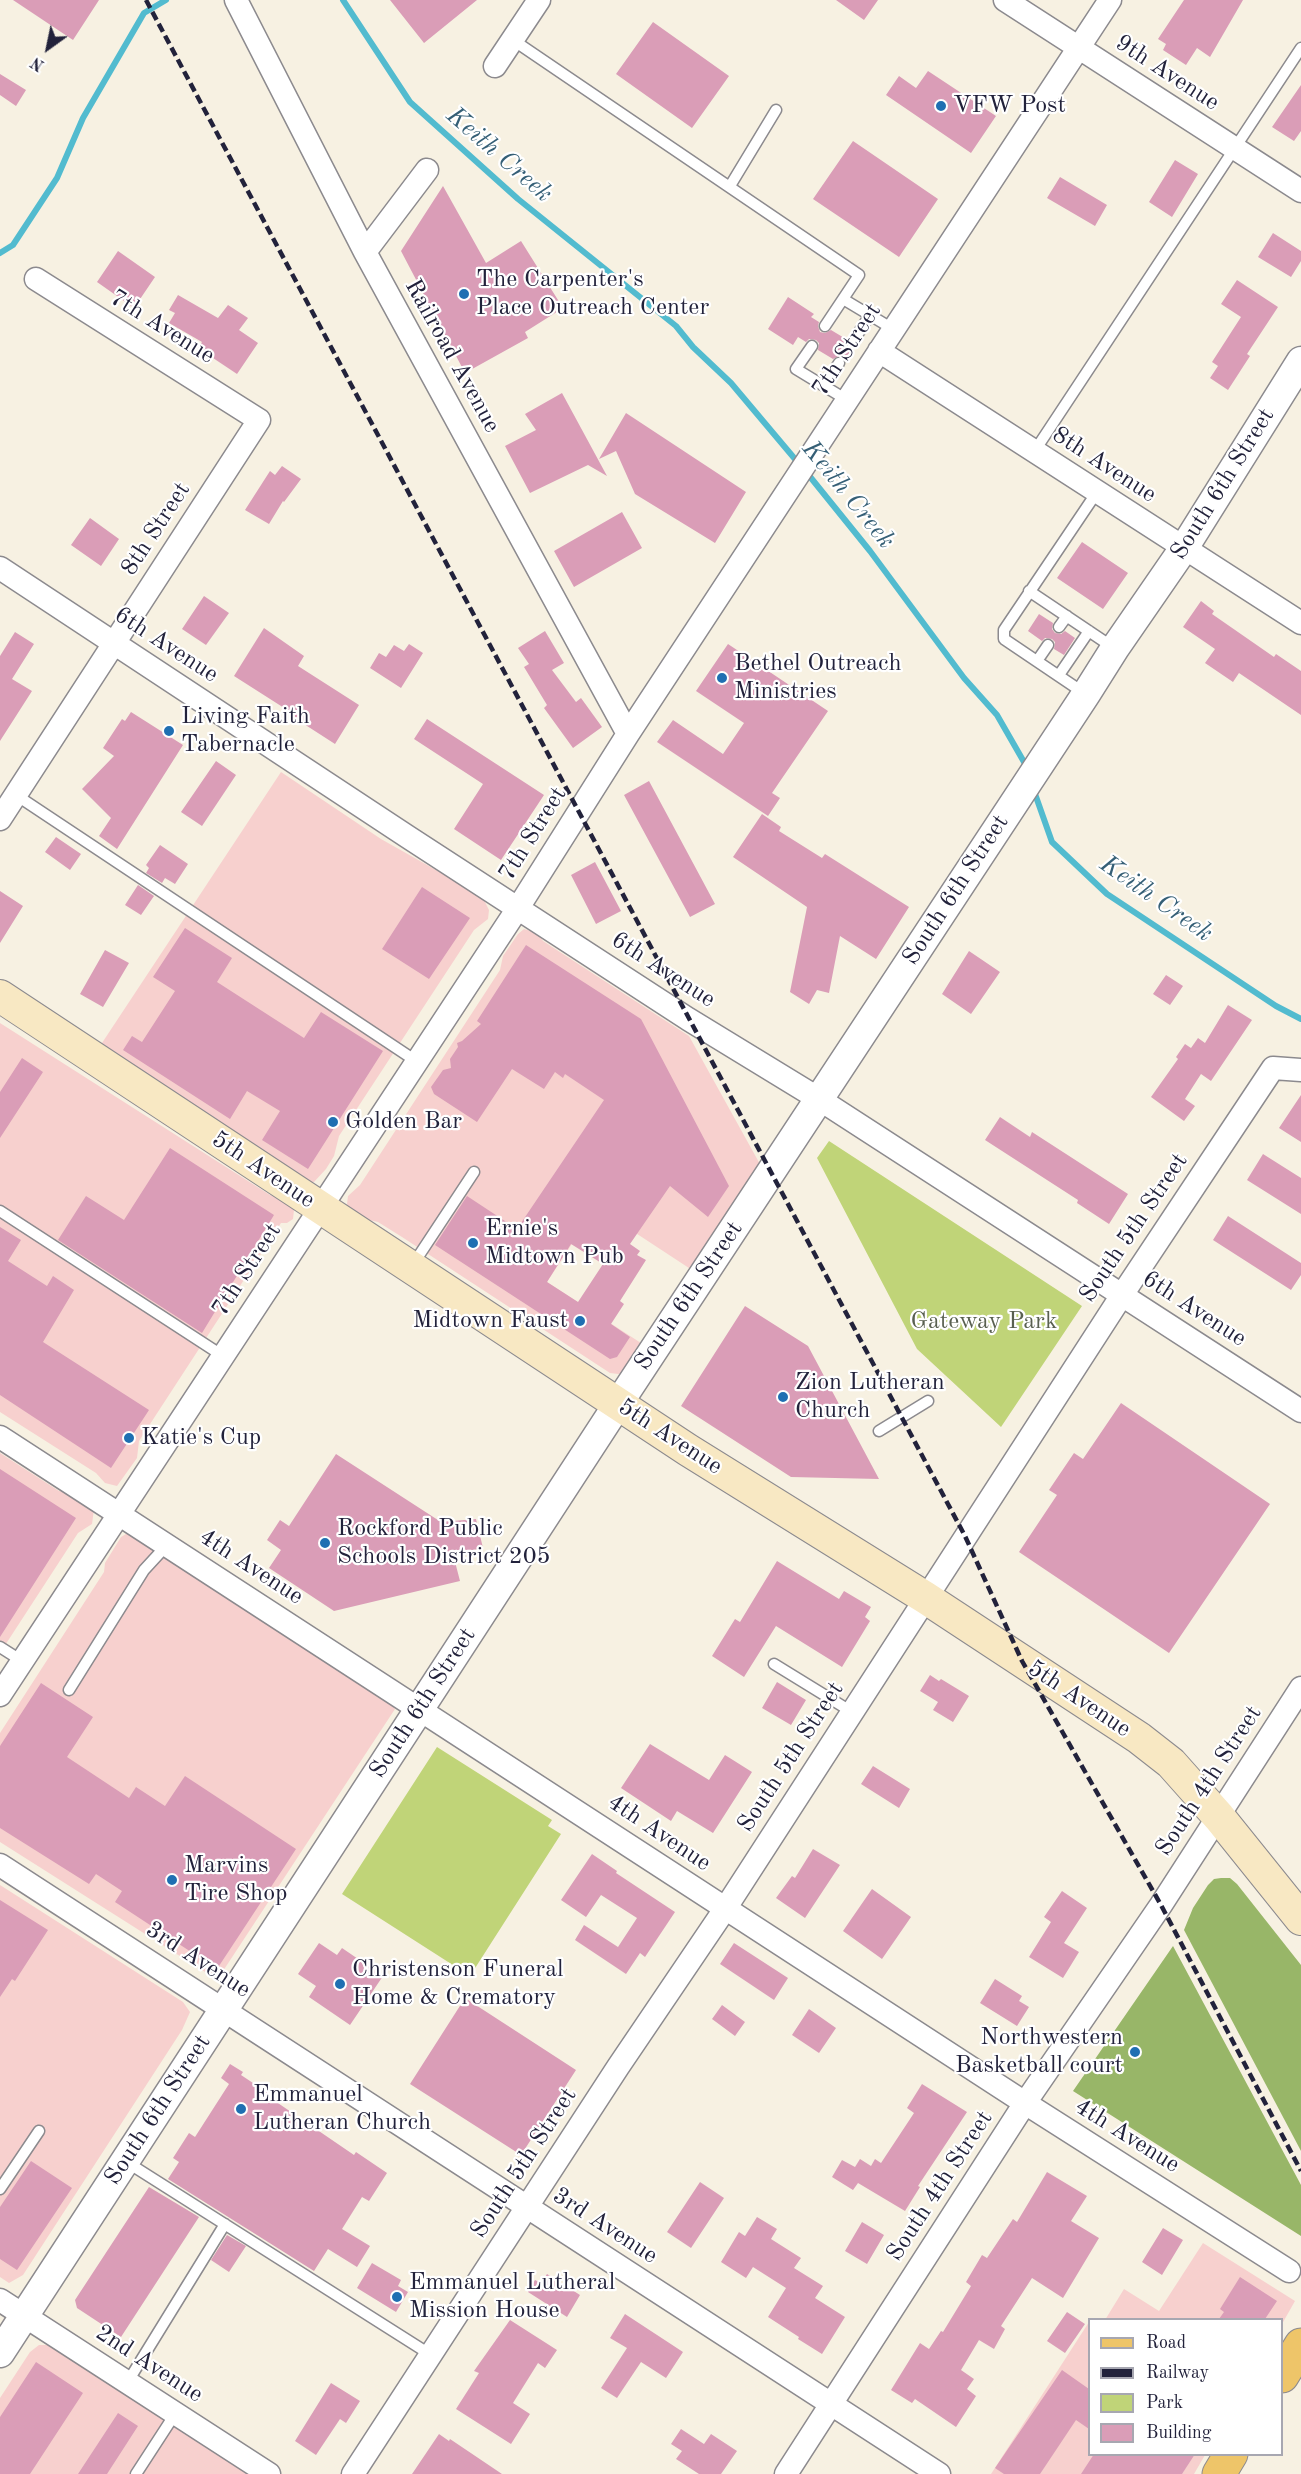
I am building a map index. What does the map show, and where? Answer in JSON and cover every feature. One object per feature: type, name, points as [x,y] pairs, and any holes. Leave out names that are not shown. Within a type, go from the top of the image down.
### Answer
[{"type":"main road","name":"5th Avenue","points":[[0,996],[618,1404],[926,1598],[1139,1738],[1171,1763],[1219,1817],[1301,1919]]},
{"type":"main road","points":[[1283,2373],[1301,2345]]},
{"type":"main road","points":[[1219,2474],[1230,2456]]},
{"type":"street","points":[[495,66],[539,0]]},
{"type":"street","name":"9th Avenue","points":[[1005,0],[1301,191]]},
{"type":"street","name":"7th Street","points":[[0,1695],[518,908],[628,734],[1110,0]]},
{"type":"street","name":"Railroad Avenue","points":[[237,1],[365,252],[628,734]]},
{"type":"street","points":[[365,252],[427,170]]},
{"type":"street","name":"7th Avenue","points":[[36,279],[259,420]]},
{"type":"street","name":"8th Avenue","points":[[879,351],[1301,623]]},
{"type":"street","name":"South 6th Street","points":[[0,2353],[618,1404],[1115,648],[1184,548],[1301,361]]},
{"type":"street","name":"8th Street","points":[[0,819],[259,420]]},
{"type":"street","name":"6th Avenue","points":[[0,568],[518,908],[819,1099],[1301,1411]]},
{"type":"street","name":"South 5th Street","points":[[353,2474],[618,2067],[725,1909],[1122,1295],[1273,1068],[1301,1070]]},
{"type":"street","name":"4th Avenue","points":[[0,1437],[725,1909],[1289,2271]]},
{"type":"street","name":"South 4th Street","points":[[786,2474],[1025,2103],[1219,1817],[1301,1688]]},
{"type":"street","name":"3rd Avenue","points":[[0,1865],[939,2474]]},
{"type":"street","name":"2nd Avenue","points":[[0,2300],[269,2474]]},
{"type":"lane","points":[[513,40],[859,275],[825,326]]},
{"type":"lane","points":[[1034,452],[1301,48]]},
{"type":"lane","points":[[730,186],[776,110]]},
{"type":"lane","points":[[843,298],[893,329]]},
{"type":"lane","points":[[852,343],[870,315]]},
{"type":"lane","points":[[812,346],[796,369],[847,400]]},
{"type":"lane","points":[[824,386],[839,363]]},
{"type":"lane","points":[[1086,694],[1004,639],[1004,630],[1097,492]]},
{"type":"lane","points":[[1029,591],[1115,648]]},
{"type":"lane","points":[[1059,627],[1067,616]]},
{"type":"lane","points":[[1059,675],[1089,631]]},
{"type":"lane","points":[[1037,661],[1048,645]]},
{"type":"lane","points":[[16,795],[416,1061]]},
{"type":"lane","points":[[411,1268],[474,1172]]},
{"type":"lane","points":[[0,1211],[223,1356]]},
{"type":"lane","points":[[879,1431],[928,1401]]},
{"type":"lane","points":[[69,1690],[144,1570],[167,1544]]},
{"type":"lane","points":[[0,1647],[22,1661]]},
{"type":"lane","points":[[774,1664],[852,1712]]},
{"type":"lane","points":[[0,2188],[39,2131]]},
{"type":"lane","points":[[125,2161],[431,2355]]},
{"type":"lane","points":[[128,2383],[225,2224]]},
{"type":"lane","points":[[136,2474],[175,2414]]},
{"type":"shaded area","points":[[281,772],[381,839],[482,896],[489,910],[488,919],[474,930],[339,1136],[334,1156],[314,1182],[307,1182],[299,1174],[100,1046]]},
{"type":"shaded area","points":[[524,929],[537,933],[543,941],[689,1036],[761,1166],[692,1270],[596,1207],[547,1282],[644,1345],[623,1373],[610,1373],[402,1237],[378,1222],[365,1219],[349,1209],[347,1204],[348,1196],[360,1185],[500,970],[503,956]]},
{"type":"shaded area","points":[[0,1023],[270,1195],[282,1197],[294,1210],[293,1219],[287,1223],[281,1223],[139,1441],[137,1458],[117,1486],[105,1483],[96,1473],[0,1412]]},
{"type":"shaded area","points":[[0,1453],[59,1491],[68,1492],[94,1509],[92,1524],[78,1533],[0,1653]]},
{"type":"shaded area","points":[[132,1534],[392,1704],[395,1709],[223,1971],[213,1977],[0,1842],[0,1733],[104,1572],[105,1563],[121,1537]]},
{"type":"shaded area","points":[[0,1885],[183,2002],[190,2012],[182,2030],[23,2275],[9,2283],[0,2277]]},
{"type":"shaded area","points":[[1203,2243],[1295,2301],[1283,2322],[1283,2318],[1106,2318],[1124,2289],[1159,2311]]},
{"type":"shaded area","points":[[1088,2324],[1088,2456],[1204,2456],[1194,2474],[991,2474]]},
{"type":"shaded area","points":[[39,2345],[48,2345],[58,2350],[253,2474],[0,2474],[0,2398],[30,2352]]},
{"type":"green space","name":"Gateway Park","points":[[829,1141],[1082,1306],[1001,1427],[917,1349],[817,1158]]},
{"type":"green space","points":[[437,1747],[552,1820],[548,1826],[561,1834],[470,1976],[342,1894]]},
{"type":"green space","points":[[1230,1878],[1237,1884],[1301,1965],[1301,2151],[1184,1930],[1193,1908],[1208,1885],[1214,1879]]},
{"type":"green space","points":[[1173,1946],[1301,2185],[1301,2236],[1073,2091]]},
{"type":"building","points":[[13,0],[99,0],[73,40]]},
{"type":"building","points":[[390,0],[477,0],[424,43]]},
{"type":"building","points":[[836,0],[878,0],[864,20]]},
{"type":"building","points":[[1184,0],[1243,0],[1210,57],[1197,48],[1186,65],[1163,50],[1166,44],[1158,39]]},
{"type":"building","points":[[653,22],[729,76],[692,128],[616,74]]},
{"type":"building","name":"VFW Post","points":[[928,71],[996,116],[971,153],[886,95],[899,76],[916,88]]},
{"type":"building","points":[[0,74],[26,90],[16,106],[0,95]]},
{"type":"building","points":[[1301,85],[1301,131],[1294,141],[1272,127]]},
{"type":"building","points":[[853,141],[938,199],[899,257],[813,199]]},
{"type":"building","points":[[1175,160],[1198,174],[1172,217],[1149,202]]},
{"type":"building","points":[[1060,177],[1107,205],[1095,226],[1047,198]]},
{"type":"building","name":"The Carpenter's Place Outreach Center","points":[[443,186],[486,263],[521,241],[563,308],[525,332],[528,338],[465,373],[401,251]]},
{"type":"building","points":[[1273,233],[1301,251],[1301,261],[1291,277],[1258,257]]},
{"type":"building","points":[[118,251],[155,277],[134,308],[97,282]]},
{"type":"building","points":[[1237,280],[1278,307],[1247,354],[1250,356],[1228,390],[1210,378],[1218,366],[1212,362],[1241,317],[1221,304]]},
{"type":"building","points":[[178,295],[218,318],[228,305],[248,318],[239,330],[258,343],[237,374],[198,348],[202,342],[169,323],[175,313],[169,310]]},
{"type":"building","points":[[788,297],[814,314],[811,317],[819,322],[820,332],[825,333],[831,330],[846,339],[845,346],[851,350],[845,359],[839,356],[833,359],[818,350],[819,343],[816,340],[809,339],[806,342],[798,337],[793,345],[768,329]]},
{"type":"building","points":[[562,393],[607,476],[588,465],[530,493],[505,446],[536,430],[525,414]]},
{"type":"building","points":[[626,413],[746,492],[715,543],[635,494],[616,451],[599,459]]},
{"type":"building","points":[[282,466],[301,479],[283,501],[269,524],[245,510],[270,471],[275,475]]},
{"type":"building","points":[[622,512],[642,548],[574,587],[554,551]]},
{"type":"building","points":[[90,518],[119,539],[101,566],[71,545]]},
{"type":"building","points":[[1082,542],[1128,573],[1103,609],[1057,578]]},
{"type":"building","points":[[204,596],[229,613],[206,645],[182,629]]},
{"type":"building","points":[[1201,601],[1214,611],[1212,614],[1274,657],[1276,654],[1301,671],[1301,715],[1239,673],[1233,682],[1205,663],[1215,649],[1183,627]]},
{"type":"building","points":[[1039,614],[1053,623],[1052,629],[1055,633],[1061,634],[1065,631],[1075,638],[1064,655],[1054,649],[1055,642],[1052,639],[1045,638],[1042,641],[1028,631]]},
{"type":"building","points":[[264,628],[304,656],[298,666],[359,705],[335,744],[234,676]]},
{"type":"building","points":[[545,631],[564,663],[552,670],[576,702],[581,698],[602,727],[573,748],[544,708],[547,705],[524,667],[529,664],[518,648]]},
{"type":"building","points":[[15,632],[34,644],[12,679],[32,691],[0,741],[0,656]]},
{"type":"building","points":[[409,644],[423,653],[401,688],[370,668],[379,653],[386,657],[394,645],[404,651]]},
{"type":"building","points":[[728,644],[828,711],[772,793],[780,798],[768,816],[657,742],[673,720],[723,754],[744,723],[696,691]]},
{"type":"building","points":[[131,712],[183,745],[117,849],[99,836],[111,818],[82,789],[114,756],[103,748],[122,719],[125,721]]},
{"type":"building","points":[[427,719],[544,795],[501,860],[454,829],[483,784],[414,739]]},
{"type":"building","points":[[216,761],[236,775],[202,826],[181,812]]},
{"type":"building","points":[[649,781],[715,904],[690,917],[624,795]]},
{"type":"building","points":[[762,814],[781,827],[779,831],[822,858],[825,854],[909,907],[876,959],[840,936],[829,993],[817,990],[809,1004],[790,992],[807,907],[733,857]]},
{"type":"building","points":[[56,837],[81,854],[70,870],[45,852]]},
{"type":"building","points":[[160,845],[188,864],[175,884],[165,878],[162,883],[146,873],[149,868],[146,865]]},
{"type":"building","points":[[595,862],[621,911],[596,924],[571,875]]},
{"type":"building","points":[[138,885],[154,896],[141,915],[125,905]]},
{"type":"building","points":[[422,887],[470,918],[429,979],[382,949]]},
{"type":"building","points":[[0,891],[23,906],[0,943]]},
{"type":"building","points":[[185,928],[232,958],[217,982],[304,1038],[321,1012],[383,1051],[308,1169],[262,1140],[280,1111],[247,1091],[230,1119],[123,1050],[132,1036],[142,1042],[175,991],[153,977]]},
{"type":"building","points":[[526,945],[641,1019],[729,1186],[708,1217],[670,1186],[630,1244],[640,1251],[637,1255],[646,1260],[620,1301],[624,1304],[611,1324],[630,1337],[617,1357],[610,1359],[435,1245],[467,1196],[517,1229],[604,1100],[565,1074],[563,1078],[555,1072],[544,1089],[512,1069],[477,1122],[434,1094],[431,1087],[443,1070],[451,1068],[450,1059],[458,1047],[457,1043],[481,1024],[477,1021]],"holes":[[[571,1244],[603,1264],[578,1302],[547,1282]]]},
{"type":"building","points":[[105,950],[129,963],[103,1007],[80,994]]},
{"type":"building","points":[[969,951],[1000,972],[971,1014],[942,994]]},
{"type":"building","points":[[1166,975],[1183,986],[1170,1005],[1153,994]]},
{"type":"building","points":[[1228,1005],[1252,1020],[1211,1081],[1201,1074],[1185,1099],[1195,1106],[1184,1121],[1151,1097],[1178,1059],[1176,1057],[1185,1044],[1191,1048],[1198,1038],[1205,1043]]},
{"type":"building","points":[[22,1058],[43,1072],[0,1138],[0,1092]]},
{"type":"building","points":[[1301,1095],[1301,1142],[1279,1128]]},
{"type":"building","points":[[1000,1117],[1030,1137],[1032,1132],[1128,1194],[1109,1224],[1077,1203],[1078,1200],[985,1140]]},
{"type":"building","points":[[170,1148],[274,1215],[202,1333],[58,1240],[86,1196],[124,1220]]},
{"type":"building","points":[[1263,1154],[1301,1178],[1301,1214],[1247,1180]]},
{"type":"building","points":[[1228,1216],[1301,1263],[1301,1275],[1291,1290],[1213,1240]]},
{"type":"building","points":[[0,1227],[21,1240],[8,1261],[47,1286],[53,1276],[74,1290],[43,1342],[149,1410],[111,1468],[0,1395]]},
{"type":"building","points":[[745,1306],[808,1346],[879,1479],[791,1477],[681,1406]]},
{"type":"building","points":[[1121,1403],[1270,1504],[1169,1653],[1019,1552],[1057,1495],[1049,1490],[1074,1453],[1083,1459]]},
{"type":"building","points":[[336,1454],[441,1522],[476,1519],[483,1548],[453,1554],[460,1581],[334,1611],[269,1568],[281,1550],[267,1540],[280,1520],[289,1526]]},
{"type":"building","points":[[0,1469],[76,1518],[0,1637]]},
{"type":"building","points":[[777,1561],[839,1599],[844,1591],[871,1607],[865,1617],[870,1621],[842,1667],[776,1626],[744,1677],[712,1656],[735,1619],[740,1622]]},
{"type":"building","points":[[930,1675],[969,1696],[953,1722],[933,1710],[938,1702],[920,1691]]},
{"type":"building","points":[[777,1682],[806,1700],[791,1725],[762,1708]]},
{"type":"building","points":[[41,1683],[93,1717],[67,1757],[129,1798],[136,1787],[165,1806],[185,1776],[296,1849],[217,1969],[115,1902],[122,1891],[96,1874],[89,1884],[0,1828],[0,1746]]},
{"type":"building","points":[[650,1744],[709,1780],[725,1755],[752,1772],[713,1833],[677,1811],[671,1821],[621,1788]]},
{"type":"building","points":[[873,1766],[910,1789],[899,1808],[861,1784]]},
{"type":"building","points":[[813,1849],[840,1865],[805,1918],[776,1898],[792,1876],[795,1878]]},
{"type":"building","points":[[592,1854],[617,1871],[616,1873],[675,1912],[645,1957],[640,1953],[626,1974],[575,1940],[584,1925],[618,1947],[637,1918],[601,1895],[586,1917],[561,1900]]},
{"type":"building","points":[[872,1889],[911,1917],[882,1959],[843,1931]]},
{"type":"building","points":[[1062,1891],[1087,1908],[1064,1943],[1079,1952],[1063,1978],[1029,1957],[1051,1922],[1044,1917]]},
{"type":"building","points":[[0,1900],[48,1930],[15,1981],[12,1979],[0,1997]]},
{"type":"building","points":[[319,1943],[337,1955],[342,1948],[383,1976],[350,2025],[309,1997],[316,1986],[298,1974]]},
{"type":"building","points":[[734,1943],[788,1978],[774,2000],[720,1964]]},
{"type":"building","points":[[995,1979],[1022,1996],[1019,2001],[1029,2007],[1017,2026],[980,2003]]},
{"type":"building","points":[[465,1998],[576,2070],[521,2155],[410,2084]]},
{"type":"building","points":[[722,2005],[745,2022],[735,2036],[712,2019]]},
{"type":"building","points":[[809,2009],[836,2028],[819,2053],[792,2035]]},
{"type":"building","points":[[230,2064],[243,2072],[241,2075],[274,2097],[272,2099],[354,2155],[356,2152],[387,2173],[369,2201],[362,2197],[342,2229],[370,2246],[357,2267],[328,2249],[314,2271],[168,2179],[179,2162],[173,2158],[189,2133],[195,2137],[229,2084],[221,2078]]},
{"type":"building","points":[[922,2084],[967,2112],[918,2186],[920,2187],[905,2211],[858,2183],[853,2190],[832,2177],[842,2160],[855,2167],[860,2159],[871,2166],[875,2159],[881,2163],[914,2113],[907,2108]]},
{"type":"building","points":[[31,2161],[72,2188],[17,2270],[0,2259],[0,2207]]},
{"type":"building","points":[[1047,2172],[1087,2196],[1071,2221],[1099,2238],[1063,2298],[1032,2278],[1001,2326],[1005,2329],[994,2349],[979,2340],[961,2370],[974,2379],[967,2389],[976,2396],[956,2427],[915,2399],[912,2403],[891,2390],[920,2343],[929,2349],[941,2331],[943,2332],[971,2286],[966,2282],[982,2255],[987,2258],[1013,2219],[1017,2222]]},
{"type":"building","points":[[700,2182],[724,2198],[691,2248],[667,2232]]},
{"type":"building","points":[[149,2187],[199,2217],[121,2337],[77,2308],[75,2300]]},
{"type":"building","points":[[757,2217],[777,2229],[771,2239],[801,2258],[794,2268],[823,2286],[815,2298],[845,2317],[822,2354],[768,2317],[786,2288],[753,2267],[746,2278],[721,2262],[739,2232],[745,2236]]},
{"type":"building","points":[[862,2222],[884,2235],[867,2264],[845,2251]]},
{"type":"building","points":[[1163,2228],[1183,2240],[1162,2275],[1142,2262]]},
{"type":"building","points":[[227,2235],[246,2246],[229,2272],[211,2260]]},
{"type":"building","points":[[372,2263],[401,2280],[398,2286],[408,2292],[396,2312],[357,2288]]},
{"type":"building","points":[[547,2274],[580,2295],[567,2317],[528,2292],[535,2280],[541,2283]]},
{"type":"building","points":[[1240,2277],[1277,2301],[1266,2318],[1220,2318],[1224,2312],[1220,2309]]},
{"type":"building","points":[[1067,2312],[1085,2324],[1065,2353],[1047,2341]]},
{"type":"building","points":[[625,2314],[683,2352],[666,2378],[641,2362],[617,2398],[601,2388],[627,2348],[610,2338]]},
{"type":"building","points":[[510,2320],[557,2350],[545,2368],[538,2363],[513,2403],[530,2414],[511,2444],[456,2409],[479,2373],[474,2371]]},
{"type":"building","points":[[36,2362],[83,2393],[30,2474],[0,2474],[0,2417]]},
{"type":"building","points":[[1062,2370],[1088,2388],[1088,2428],[1076,2420],[1040,2474],[1004,2474],[995,2468]]},
{"type":"building","points":[[331,2383],[360,2401],[346,2423],[340,2419],[316,2455],[295,2441]]},
{"type":"building","points":[[118,2413],[138,2426],[107,2474],[78,2474]]},
{"type":"building","points":[[681,2429],[704,2444],[711,2434],[737,2451],[721,2474],[699,2474],[676,2459],[682,2451],[671,2444]]},
{"type":"building","points":[[439,2434],[449,2441],[450,2439],[502,2474],[412,2474]]},
{"type":"building","points":[[1093,2456],[1194,2456],[1182,2474],[1081,2474]]},
{"type":"waterway","name":"Keith Creek","points":[[0,253],[13,245],[57,178],[83,118],[144,13],[166,0]]},
{"type":"waterway","name":"Keith Creek","points":[[343,0],[410,102],[518,199],[676,326],[693,347],[731,383],[800,465]]},
{"type":"waterway","name":"Keith Creek","points":[[807,473],[870,551],[964,678],[997,715],[1028,769]]},
{"type":"waterway","name":"Keith Creek","points":[[1034,791],[1052,842],[1107,894],[1276,1006],[1301,1019]]},
{"type":"railway","points":[[146,0],[965,1536],[1022,1661],[1161,1905],[1301,2171]]},
{"type":"place","name":"VFW Post","points":[[941,106]]},
{"type":"place","name":"The Carpenter's Place Outreach Center","points":[[464,294]]},
{"type":"place","name":"Bethel Outreach Ministries","points":[[722,678]]},
{"type":"place","name":"Living Faith Tabernacle","points":[[169,731]]},
{"type":"place","name":"Golden Bar","points":[[333,1122]]},
{"type":"place","name":"Ernie's Midtown Pub","points":[[473,1243]]},
{"type":"place","name":"Midtown Faust","points":[[580,1321]]},
{"type":"place","name":"Zion Lutheran Church","points":[[783,1397]]},
{"type":"place","name":"Katie's Cup","points":[[129,1438]]},
{"type":"place","name":"Rockford Public Schools District 205","points":[[325,1543]]},
{"type":"place","name":"Marvins Tire Shop","points":[[172,1880]]},
{"type":"place","name":"Christenson Funeral Home & Crematory","points":[[340,1984]]},
{"type":"place","name":"Northwestern Basketball court","points":[[1135,2052]]},
{"type":"place","name":"Emmanuel Lutheran Church","points":[[241,2109]]},
{"type":"place","name":"Emmanuel Lutheral Mission House","points":[[397,2297]]}]
